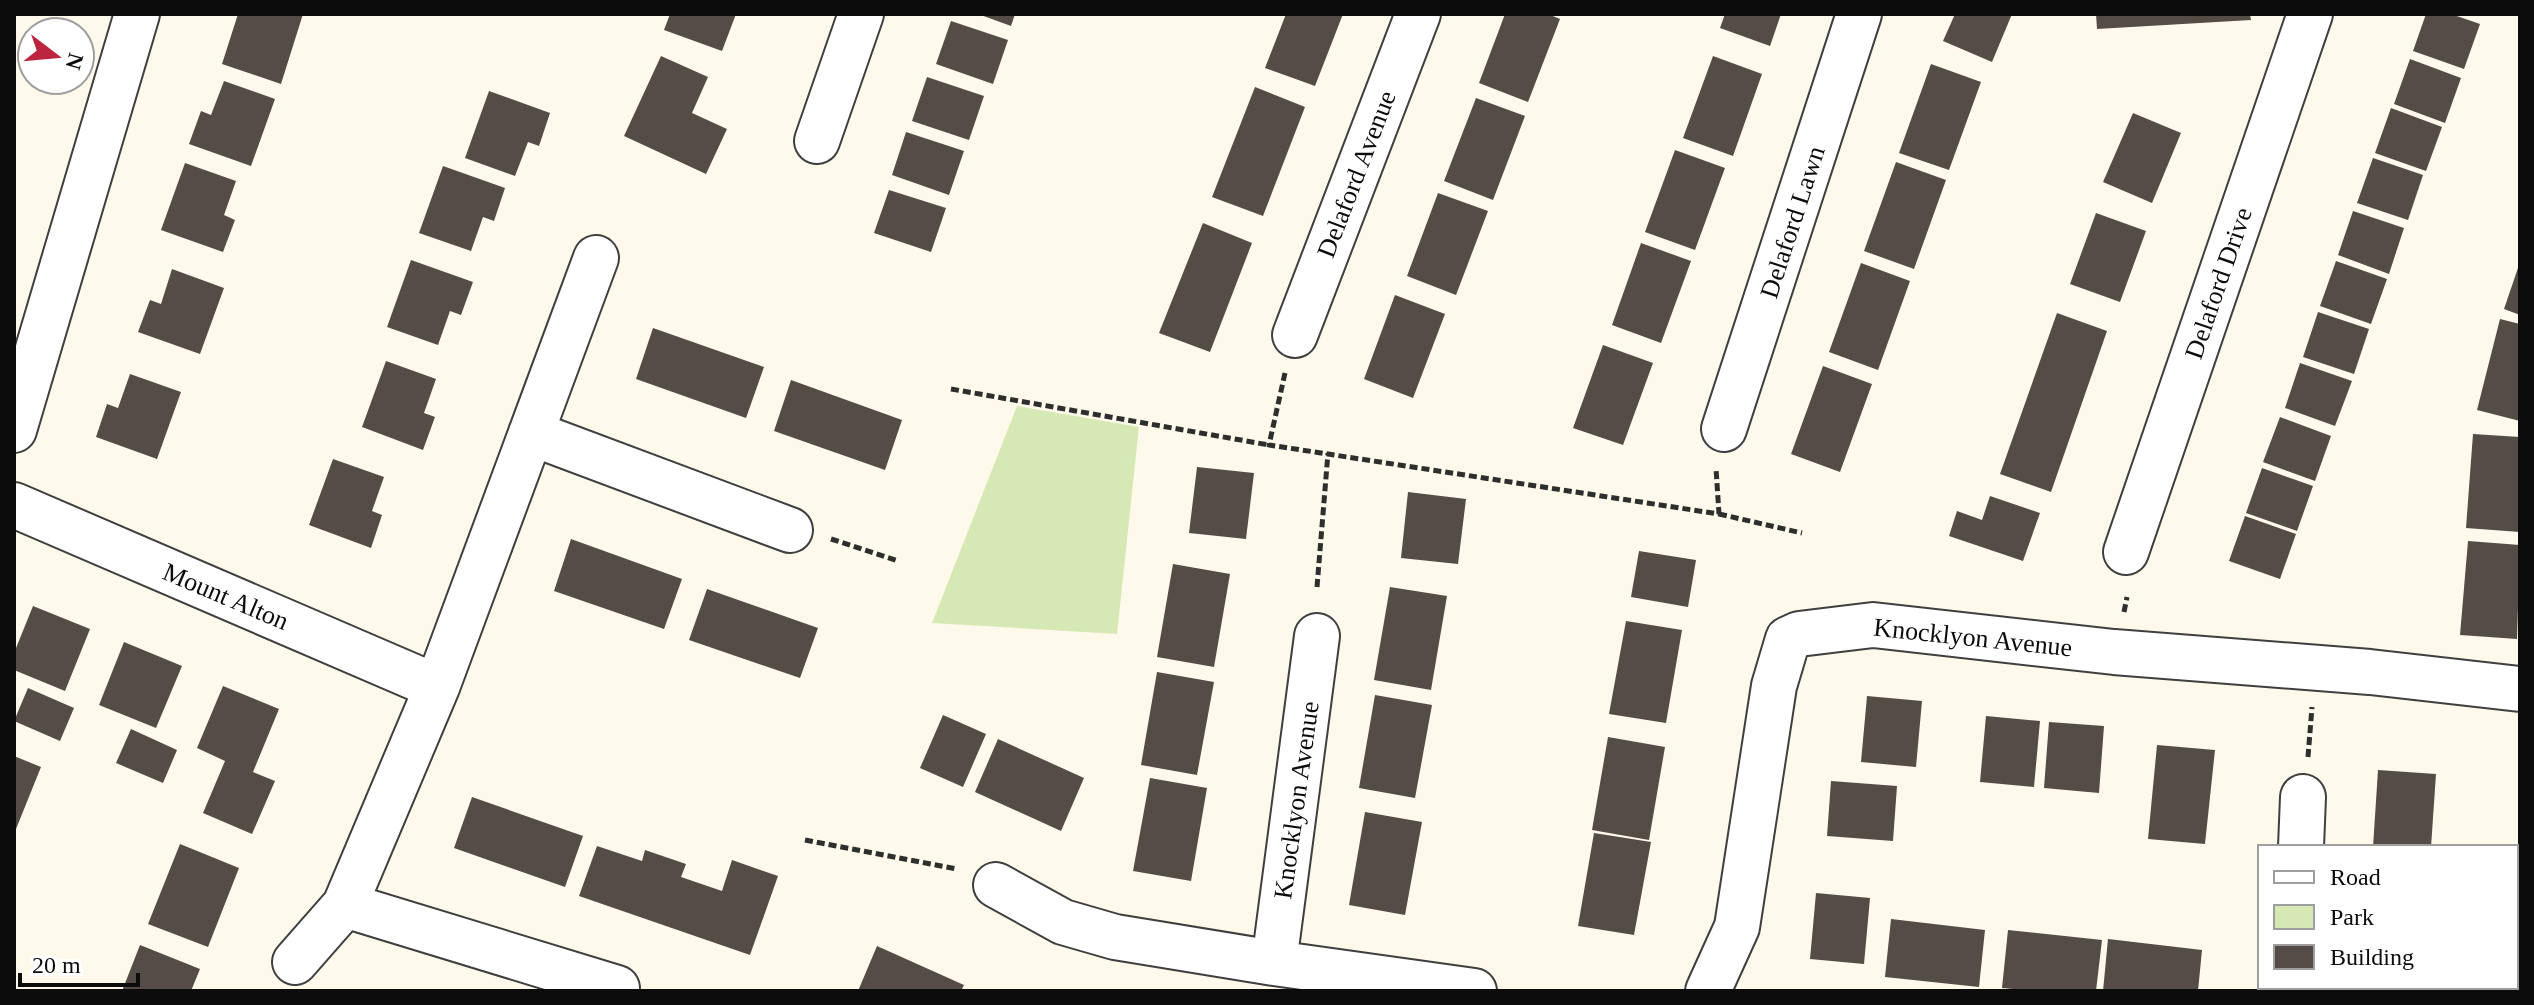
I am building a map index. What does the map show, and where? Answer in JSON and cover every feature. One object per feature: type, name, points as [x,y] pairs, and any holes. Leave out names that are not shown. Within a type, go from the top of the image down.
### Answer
[{"type":"street","points":[[14,430],[137,14]]},
{"type":"street","points":[[817,141],[861,14]]},
{"type":"street","name":"Delaford Avenue","points":[[1290,353],[1418,14]]},
{"type":"street","name":"Delaford Lawn","points":[[1720,446],[1859,14]]},
{"type":"street","name":"Delaford Drive","points":[[2126,552],[2310,14]]},
{"type":"street","points":[[295,962],[345,905],[437,687],[596,258]]},
{"type":"street","points":[[531,433],[810,535]]},
{"type":"street","name":"Mount Alton","points":[[14,505],[437,687]]},
{"type":"street","name":"Knocklyon Avenue","points":[[1708,991],[1737,927],[1774,686],[1788,639],[1799,634],[1873,625],[2114,652],[2370,672],[2520,689]]},
{"type":"street","name":"Knocklyon Avenue","points":[[1274,963],[1317,636]]},
{"type":"street","points":[[2301,845],[2305,779]]},
{"type":"street","points":[[979,878],[1063,922],[1115,937],[1474,991]]},
{"type":"street","points":[[345,905],[617,988]]},
{"type":"path","points":[[1269,445],[1290,353]]},
{"type":"path","points":[[951,389],[1269,445],[1719,514],[1802,533]]},
{"type":"path","points":[[1719,514],[1720,446]]},
{"type":"path","points":[[1317,587],[1328,453]]},
{"type":"path","points":[[810,535],[898,561]]},
{"type":"path","points":[[2305,779],[2313,696]]},
{"type":"path","points":[[805,840],[979,878]]},
{"type":"green space","points":[[1017,406],[1139,427],[1117,634],[932,623]]},
{"type":"building","points":[[238,14],[303,14],[281,84],[222,64]]},
{"type":"building","points":[[670,14],[736,14],[722,51],[664,30]]},
{"type":"building","points":[[978,14],[1015,14],[1011,26]]},
{"type":"building","points":[[1286,14],[1343,14],[1315,86],[1265,68]]},
{"type":"building","points":[[1505,14],[1548,14],[1560,19],[1528,102],[1479,83]]},
{"type":"building","points":[[1725,14],[1781,14],[1770,46],[1720,28]]},
{"type":"building","points":[[1955,14],[2012,14],[1992,62],[1943,41]]},
{"type":"building","points":[[2096,14],[2250,14],[2251,20],[2097,29]]},
{"type":"building","points":[[2426,14],[2451,14],[2480,24],[2464,69],[2413,51]]},
{"type":"building","points":[[951,21],[1008,40],[993,84],[936,64]]},
{"type":"building","points":[[661,56],[708,77],[692,113],[727,129],[706,174],[624,136]]},
{"type":"building","points":[[1713,56],[1762,74],[1733,156],[1683,138]]},
{"type":"building","points":[[2410,59],[2461,78],[2445,123],[2394,104]]},
{"type":"building","points":[[1931,64],[1981,82],[1949,170],[1899,153]]},
{"type":"building","points":[[927,77],[984,96],[969,140],[912,121]]},
{"type":"building","points":[[224,81],[275,99],[251,166],[189,144],[201,111],[211,115]]},
{"type":"building","points":[[1255,87],[1305,107],[1263,216],[1212,197]]},
{"type":"building","points":[[489,91],[550,113],[539,146],[528,142],[515,176],[465,158]]},
{"type":"building","points":[[1476,98],[1525,116],[1493,200],[1444,181]]},
{"type":"building","points":[[2391,108],[2442,127],[2426,171],[2375,153]]},
{"type":"building","points":[[2133,113],[2181,133],[2152,203],[2103,182]]},
{"type":"building","points":[[906,132],[964,151],[949,195],[892,175]]},
{"type":"building","points":[[1675,150],[1725,168],[1695,250],[1645,232]]},
{"type":"building","points":[[2373,158],[2423,175],[2408,220],[2357,203]]},
{"type":"building","points":[[1896,162],[1946,180],[1914,269],[1864,251]]},
{"type":"building","points":[[185,163],[236,181],[224,215],[235,220],[223,252],[161,230]]},
{"type":"building","points":[[443,166],[505,188],[494,221],[483,217],[471,251],[419,233]]},
{"type":"building","points":[[889,190],[946,208],[931,252],[874,233]]},
{"type":"building","points":[[1438,193],[1488,211],[1456,295],[1407,276]]},
{"type":"building","points":[[2353,211],[2404,228],[2389,274],[2338,255]]},
{"type":"building","points":[[2096,213],[2146,231],[2120,302],[2070,284]]},
{"type":"building","points":[[1203,223],[1252,243],[1210,352],[1159,333]]},
{"type":"building","points":[[1641,243],[1691,261],[1661,343],[1612,325]]},
{"type":"building","points":[[411,260],[473,282],[461,315],[450,311],[438,345],[387,327]]},
{"type":"building","points":[[2336,261],[2387,279],[2371,324],[2320,306]]},
{"type":"building","points":[[2520,262],[2520,315],[2504,309]]},
{"type":"building","points":[[1861,263],[1910,281],[1878,370],[1829,352]]},
{"type":"building","points":[[172,269],[224,288],[200,354],[138,332],[150,300],[161,304]]},
{"type":"building","points":[[1395,295],[1445,314],[1413,398],[1364,379]]},
{"type":"building","points":[[2318,312],[2369,329],[2354,374],[2303,357]]},
{"type":"building","points":[[2057,313],[2107,331],[2051,492],[2000,474]]},
{"type":"building","points":[[2500,319],[2520,324],[2520,421],[2477,410]]},
{"type":"building","points":[[653,328],[764,367],[746,418],[636,379]]},
{"type":"building","points":[[1603,345],[1653,363],[1623,445],[1573,428]]},
{"type":"building","points":[[386,361],[436,379],[424,413],[435,417],[423,450],[362,427]]},
{"type":"building","points":[[2300,363],[2352,381],[2335,426],[2285,408]]},
{"type":"building","points":[[1823,366],[1872,384],[1840,472],[1791,454]]},
{"type":"building","points":[[130,374],[181,392],[157,459],[96,437],[107,404],[118,408]]},
{"type":"building","points":[[791,380],[902,420],[885,470],[774,431]]},
{"type":"building","points":[[2280,417],[2331,436],[2315,481],[2263,462]]},
{"type":"building","points":[[2473,434],[2520,437],[2520,532],[2466,528]]},
{"type":"building","points":[[333,459],[384,477],[372,511],[382,515],[371,548],[309,525]]},
{"type":"building","points":[[1197,467],[1254,473],[1246,539],[1189,533]]},
{"type":"building","points":[[2262,468],[2313,486],[2297,531],[2246,513]]},
{"type":"building","points":[[1408,492],[1466,499],[1458,564],[1401,558]]},
{"type":"building","points":[[1990,496],[2040,513],[2023,561],[1949,536],[1957,511],[1982,520]]},
{"type":"building","points":[[2245,516],[2296,534],[2280,579],[2229,561]]},
{"type":"building","points":[[571,539],[682,579],[664,629],[554,591]]},
{"type":"building","points":[[2468,541],[2520,545],[2517,639],[2460,635]]},
{"type":"building","points":[[1639,551],[1696,560],[1688,607],[1631,597]]},
{"type":"building","points":[[1173,564],[1230,574],[1214,667],[1157,657]]},
{"type":"building","points":[[1390,587],[1447,596],[1431,690],[1374,680]]},
{"type":"building","points":[[707,589],[818,628],[800,678],[689,640]]},
{"type":"building","points":[[33,606],[90,629],[65,691],[14,670],[14,653]]},
{"type":"building","points":[[1626,621],[1682,630],[1666,723],[1609,714]]},
{"type":"building","points":[[124,642],[182,666],[156,728],[99,705]]},
{"type":"building","points":[[1157,672],[1214,682],[1197,775],[1141,765]]},
{"type":"building","points":[[223,686],[279,709],[253,772],[275,781],[252,834],[203,813],[225,761],[197,748]]},
{"type":"building","points":[[28,688],[74,708],[60,741],[14,721]]},
{"type":"building","points":[[1375,695],[1432,705],[1415,798],[1359,788]]},
{"type":"building","points":[[1867,696],[1922,701],[1916,767],[1861,762]]},
{"type":"building","points":[[943,715],[986,734],[963,787],[920,768]]},
{"type":"building","points":[[1986,716],[2040,721],[2034,787],[1980,782]]},
{"type":"building","points":[[2049,722],[2104,726],[2099,793],[2044,788]]},
{"type":"building","points":[[131,729],[177,750],[163,783],[116,763]]},
{"type":"building","points":[[1608,737],[1665,747],[1649,840],[1592,830]]},
{"type":"building","points":[[998,739],[1084,778],[1061,831],[975,792]]},
{"type":"building","points":[[2157,745],[2215,750],[2205,844],[2148,839]]},
{"type":"building","points":[[14,756],[41,767],[14,834]]},
{"type":"building","points":[[2378,770],[2436,774],[2431,845],[2373,845]]},
{"type":"building","points":[[1150,778],[1207,788],[1191,881],[1133,871]]},
{"type":"building","points":[[1831,781],[1897,786],[1893,841],[1827,836]]},
{"type":"building","points":[[472,797],[583,836],[565,887],[454,848]]},
{"type":"building","points":[[1365,812],[1422,822],[1405,915],[1349,905]]},
{"type":"building","points":[[1594,833],[1651,842],[1634,935],[1578,926]]},
{"type":"building","points":[[180,844],[239,868],[208,947],[148,924]]},
{"type":"building","points":[[597,846],[642,861],[645,850],[686,864],[681,877],[722,891],[732,860],[778,876],[750,955],[579,896]]},
{"type":"building","points":[[1816,893],[1870,898],[1864,964],[1810,959]]},
{"type":"building","points":[[1891,919],[1985,930],[1979,987],[1885,977]]},
{"type":"building","points":[[2008,930],[2102,940],[2096,991],[2002,988]]},
{"type":"building","points":[[2108,939],[2202,950],[2198,991],[2103,991]]},
{"type":"building","points":[[140,945],[200,969],[191,991],[122,991]]},
{"type":"building","points":[[877,946],[964,985],[961,991],[858,991]]},
{"type":"building","points":[[2360,989],[2414,989],[2414,991]]}]
